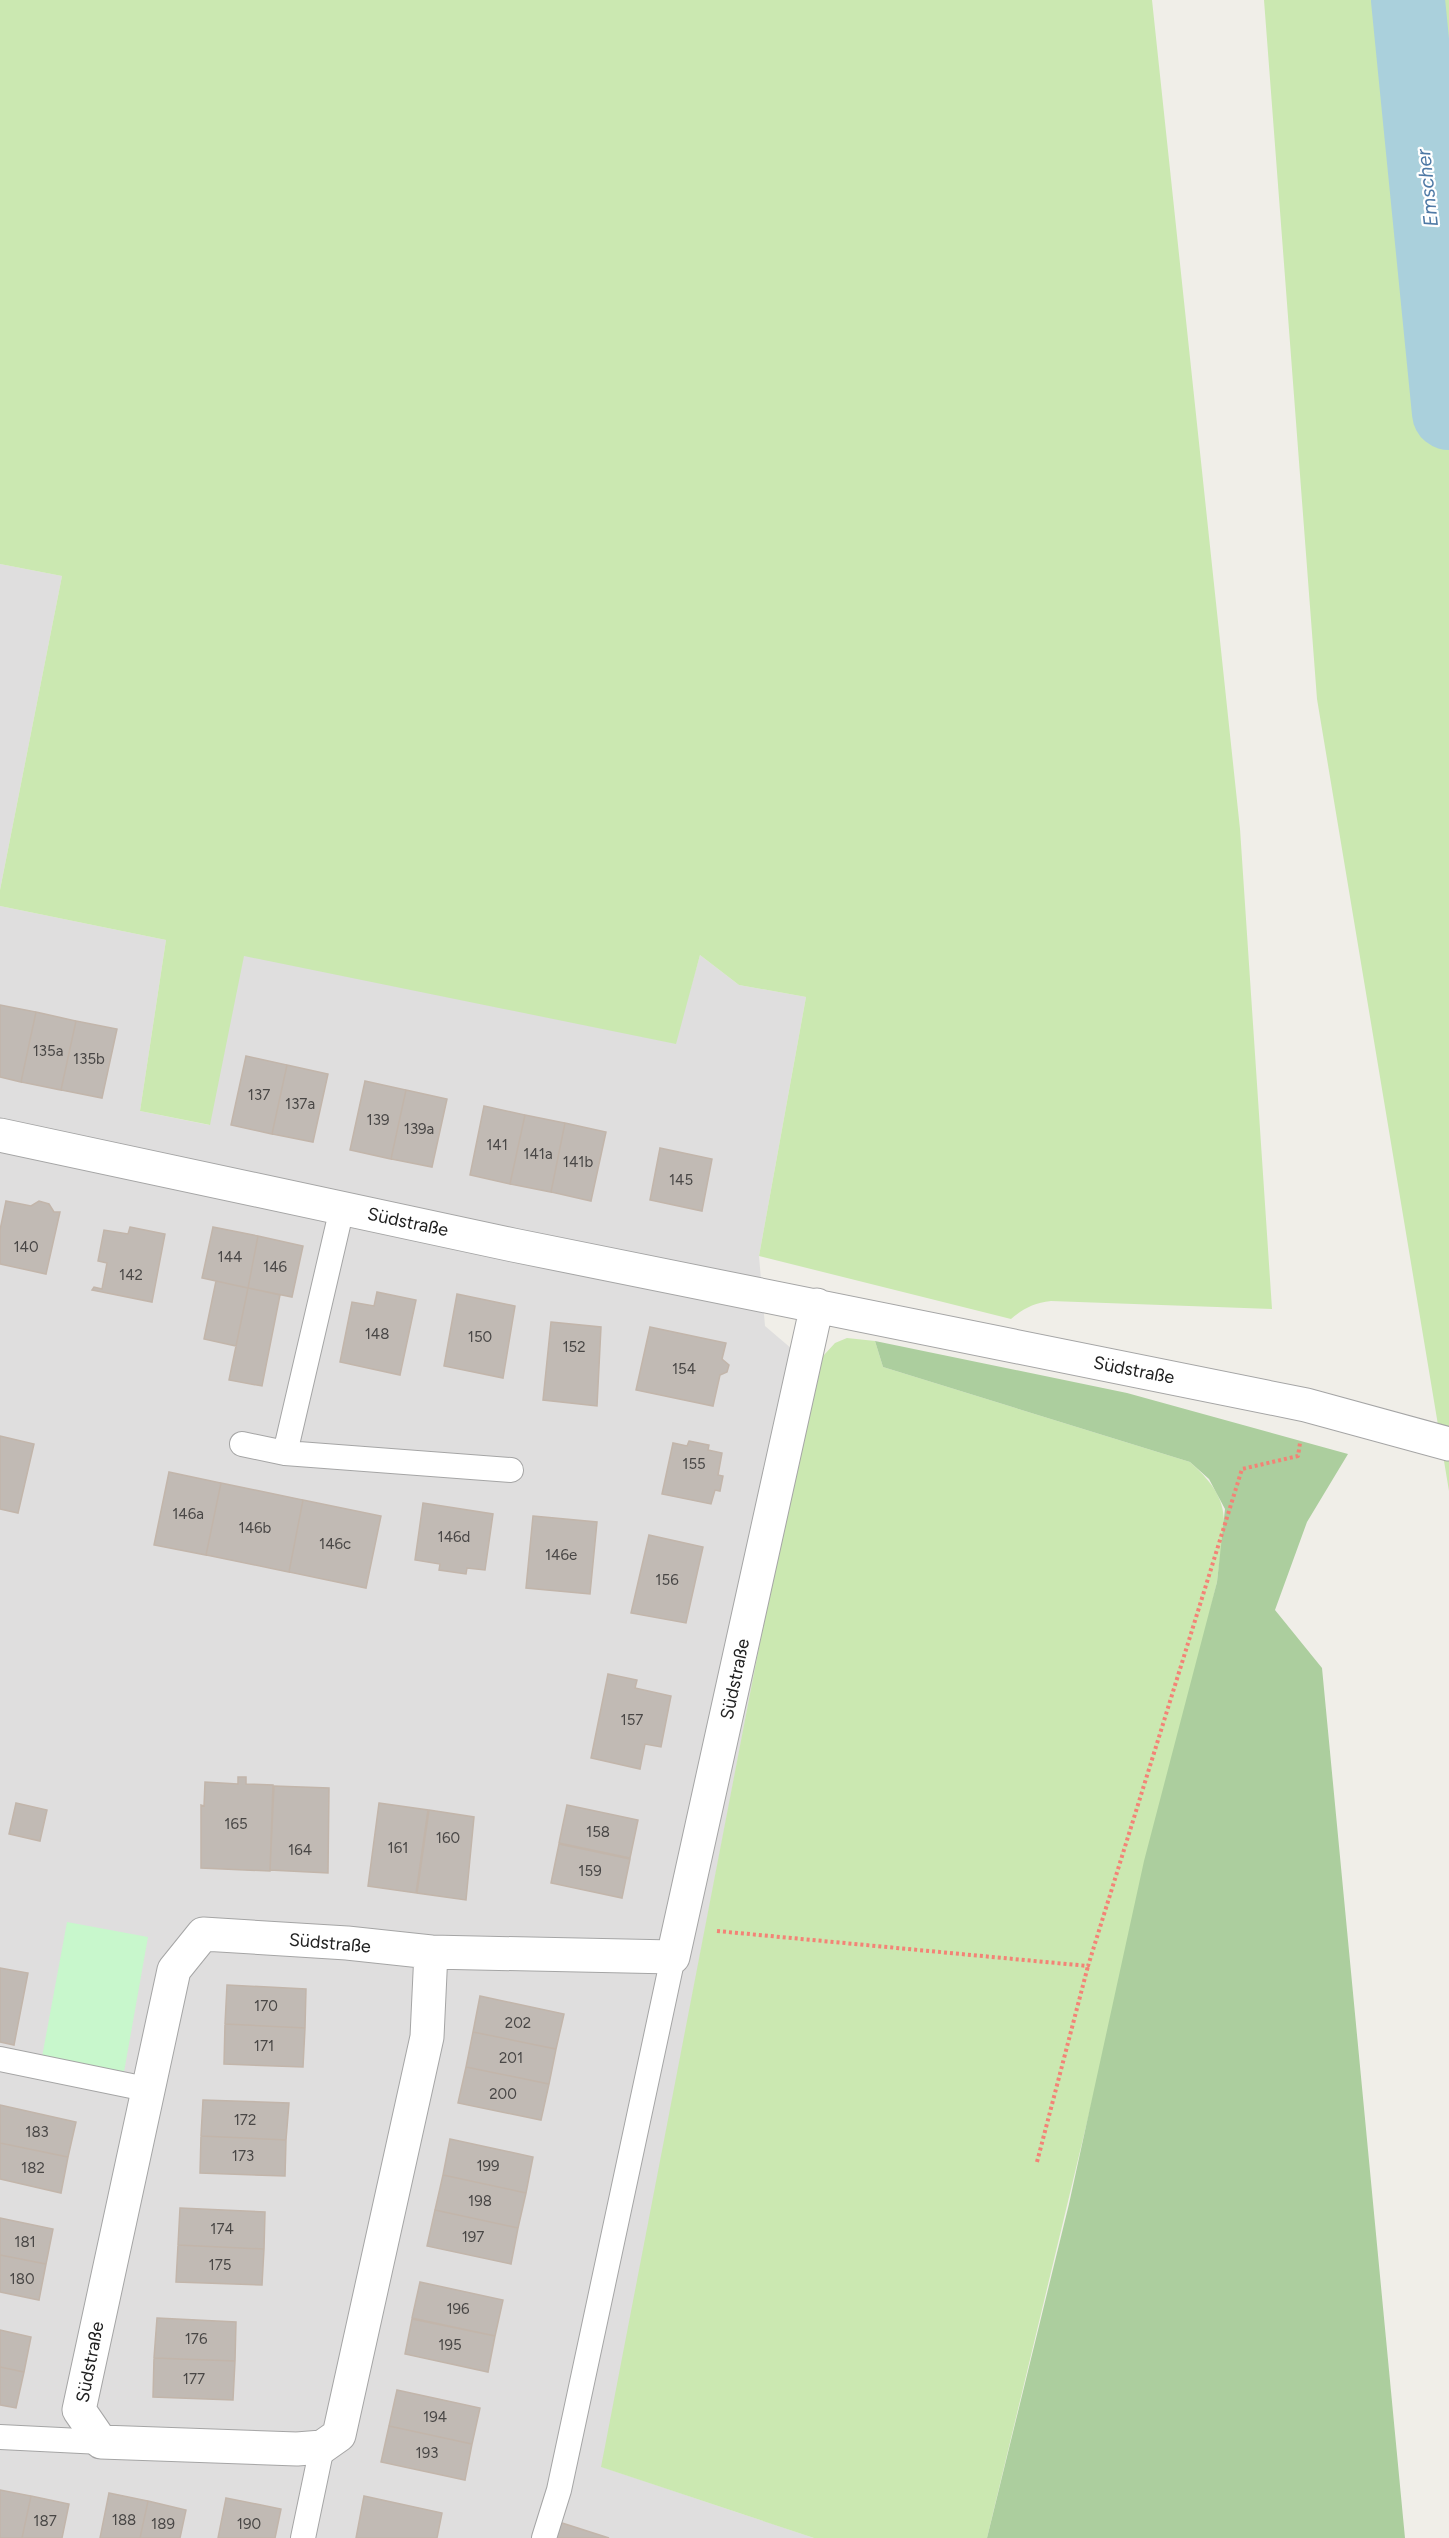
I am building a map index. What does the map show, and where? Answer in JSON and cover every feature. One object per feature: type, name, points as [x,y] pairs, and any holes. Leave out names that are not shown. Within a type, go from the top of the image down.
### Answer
[{"type":"street","name":"Südstraße","points":[[0,1135],[342,1208],[1306,1405],[1449,1444]]},
{"type":"street","name":"Südstraße","points":[[101,2442],[79,2410],[146,2089],[174,1970],[203,1934],[347,1943],[431,1952],[677,1942],[818,1305]]},
{"type":"street","points":[[101,2442],[297,2449],[322,2447],[339,2435],[427,2037],[431,1952]]},
{"type":"lane","points":[[285,1453],[342,1208]]},
{"type":"lane","points":[[243,1444],[285,1453],[511,1470]]},
{"type":"lane","points":[[544,2538],[558,2490],[677,1942]]},
{"type":"lane","points":[[0,2059],[146,2089]]},
{"type":"lane","points":[[0,2437],[101,2442]]},
{"type":"lane","points":[[303,2538],[322,2447]]},
{"type":"path","points":[[1037,2162],[1089,1966],[1242,1469],[1298,1456],[1306,1405]]},
{"type":"path","points":[[677,1942],[1089,1966]]},
{"type":"shaded area","points":[[0,564],[62,576],[0,890]]},
{"type":"shaded area","points":[[0,906],[166,940],[140,1111],[209,1125],[243,955],[675,1043],[700,955],[739,985],[806,997],[759,1256],[765,1326],[813,1367],[602,2467],[814,2538],[0,2538]]},
{"type":"green space","points":[[0,0],[1152,0],[1240,829],[1272,1309],[1051,1301],[1030,1307],[1011,1319],[759,1256],[806,997],[739,985],[700,955],[676,1044],[244,956],[210,1125],[140,1111],[166,940],[0,906],[0,890],[62,576],[0,564]]},
{"type":"green space","points":[[1264,0],[1449,0],[1449,1491],[1317,699]]},
{"type":"green space","points":[[847,1338],[875,1341],[883,1367],[1190,1462],[1215,1491],[1224,1517],[1217,1582],[987,2538],[814,2538],[601,2467],[813,1367],[835,1343]]},
{"type":"green space","points":[[875,1341],[1127,1393],[1348,1454],[1307,1522],[1275,1610],[1322,1668],[1405,2538],[987,2538],[1069,2204],[1144,1861],[1217,1582],[1225,1509],[1209,1479],[1190,1462],[883,1367]]},
{"type":"green space","points":[[67,1922],[148,1937],[124,2072],[42,2057]]},
{"type":"building","points":[[0,1005],[36,1012],[21,1082],[0,1077]]},
{"type":"building","points":[[36,1012],[76,1021],[61,1090],[21,1082]]},
{"type":"building","points":[[76,1021],[117,1029],[102,1098],[61,1090]]},
{"type":"building","points":[[246,1056],[287,1065],[272,1134],[231,1125]]},
{"type":"building","points":[[287,1065],[328,1074],[313,1142],[272,1134]]},
{"type":"building","points":[[365,1081],[406,1090],[391,1159],[350,1150]]},
{"type":"building","points":[[406,1090],[447,1099],[432,1167],[391,1159]]},
{"type":"building","points":[[484,1106],[525,1115],[510,1184],[470,1175]]},
{"type":"building","points":[[525,1115],[565,1123],[551,1192],[510,1184]]},
{"type":"building","points":[[565,1123],[606,1132],[591,1201],[551,1192]]},
{"type":"building","points":[[660,1148],[712,1159],[702,1211],[650,1200]]},
{"type":"building","points":[[6,1201],[31,1206],[39,1201],[49,1204],[54,1212],[60,1212],[46,1274],[0,1264],[0,1230]]},
{"type":"building","points":[[130,1227],[165,1234],[152,1302],[92,1290],[94,1287],[102,1289],[107,1263],[98,1261],[104,1230],[128,1234]]},
{"type":"building","points":[[213,1227],[258,1236],[248,1288],[202,1278]]},
{"type":"building","points":[[258,1236],[303,1246],[292,1297],[248,1288]]},
{"type":"building","points":[[216,1281],[248,1288],[236,1346],[204,1339]]},
{"type":"building","points":[[248,1288],[280,1295],[262,1386],[229,1380]]},
{"type":"building","points":[[377,1292],[416,1300],[400,1375],[340,1362],[352,1302],[374,1306]]},
{"type":"building","points":[[457,1294],[515,1306],[503,1378],[444,1366]]},
{"type":"building","points":[[551,1322],[601,1327],[597,1406],[543,1400]]},
{"type":"building","points":[[650,1327],[726,1343],[722,1359],[729,1365],[727,1372],[720,1375],[713,1406],[636,1390]]},
{"type":"building","points":[[0,1436],[34,1444],[18,1513],[0,1509]]},
{"type":"building","points":[[689,1441],[709,1445],[708,1450],[722,1453],[718,1475],[723,1476],[720,1491],[715,1490],[711,1504],[662,1494],[673,1443],[687,1446]]},
{"type":"building","points":[[169,1472],[221,1483],[206,1555],[154,1545]]},
{"type":"building","points":[[221,1483],[303,1500],[289,1572],[206,1555]]},
{"type":"building","points":[[303,1500],[381,1516],[366,1588],[289,1572]]},
{"type":"building","points":[[423,1503],[493,1514],[485,1570],[467,1568],[466,1574],[439,1570],[440,1564],[415,1560]]},
{"type":"building","points":[[533,1516],[597,1522],[590,1594],[526,1588]]},
{"type":"building","points":[[649,1535],[703,1547],[686,1623],[631,1613]]},
{"type":"building","points":[[608,1674],[637,1680],[635,1688],[671,1696],[661,1747],[645,1744],[640,1769],[591,1758]]},
{"type":"building","points":[[238,1777],[246,1777],[246,1784],[273,1785],[270,1871],[201,1868],[201,1805],[204,1806],[205,1782],[238,1784]]},
{"type":"building","points":[[274,1786],[329,1788],[328,1873],[270,1870]]},
{"type":"building","points":[[16,1803],[47,1810],[40,1841],[9,1834]]},
{"type":"building","points":[[379,1803],[428,1810],[416,1893],[368,1886]]},
{"type":"building","points":[[567,1805],[638,1820],[630,1858],[559,1843]]},
{"type":"building","points":[[429,1810],[474,1817],[466,1900],[417,1893]]},
{"type":"building","points":[[559,1844],[630,1859],[622,1898],[551,1883]]},
{"type":"building","points":[[0,1968],[28,1973],[14,2045],[0,2042]]},
{"type":"building","points":[[227,1985],[306,1989],[305,2028],[225,2024]]},
{"type":"building","points":[[480,1996],[564,2014],[556,2049],[473,2032]]},
{"type":"building","points":[[225,2024],[305,2028],[303,2067],[224,2064]]},
{"type":"building","points":[[473,2032],[556,2049],[549,2084],[466,2067]]},
{"type":"building","points":[[466,2067],[549,2084],[541,2120],[458,2103]]},
{"type":"building","points":[[203,2100],[289,2103],[286,2140],[201,2136]]},
{"type":"building","points":[[0,2105],[76,2122],[68,2157],[0,2143]]},
{"type":"building","points":[[201,2136],[286,2140],[285,2176],[200,2173]]},
{"type":"building","points":[[450,2139],[533,2157],[526,2193],[443,2175]]},
{"type":"building","points":[[0,2143],[68,2157],[61,2193],[0,2179]]},
{"type":"building","points":[[443,2175],[526,2193],[518,2228],[435,2210]]},
{"type":"building","points":[[180,2208],[265,2212],[264,2249],[178,2245]]},
{"type":"building","points":[[435,2210],[518,2228],[511,2264],[427,2246]]},
{"type":"building","points":[[0,2218],[53,2229],[46,2264],[0,2255]]},
{"type":"building","points":[[178,2245],[264,2249],[262,2285],[176,2282]]},
{"type":"building","points":[[0,2255],[46,2264],[39,2300],[0,2292]]},
{"type":"building","points":[[420,2282],[503,2300],[495,2336],[412,2318]]},
{"type":"building","points":[[157,2318],[236,2322],[235,2361],[154,2358]]},
{"type":"building","points":[[412,2319],[495,2336],[488,2372],[405,2354]]},
{"type":"building","points":[[0,2330],[31,2337],[24,2372],[0,2367]]},
{"type":"building","points":[[154,2358],[235,2361],[233,2400],[153,2397]]},
{"type":"building","points":[[0,2367],[24,2372],[16,2408],[0,2405]]},
{"type":"building","points":[[397,2390],[480,2408],[472,2444],[389,2426]]},
{"type":"building","points":[[389,2426],[472,2444],[465,2480],[381,2462]]},
{"type":"building","points":[[0,2490],[31,2496],[22,2538],[0,2538]]},
{"type":"building","points":[[109,2493],[148,2501],[140,2538],[100,2538]]},
{"type":"building","points":[[31,2496],[69,2504],[62,2538],[22,2538]]},
{"type":"building","points":[[364,2496],[442,2513],[437,2538],[356,2538]]},
{"type":"building","points":[[226,2498],[281,2509],[275,2538],[218,2538]]},
{"type":"building","points":[[148,2501],[186,2510],[180,2538],[140,2538]]},
{"type":"building","points":[[559,2522],[609,2538],[554,2538]]},
{"type":"waterway","name":"Emscher","points":[[1408,0],[1449,413]]}]
